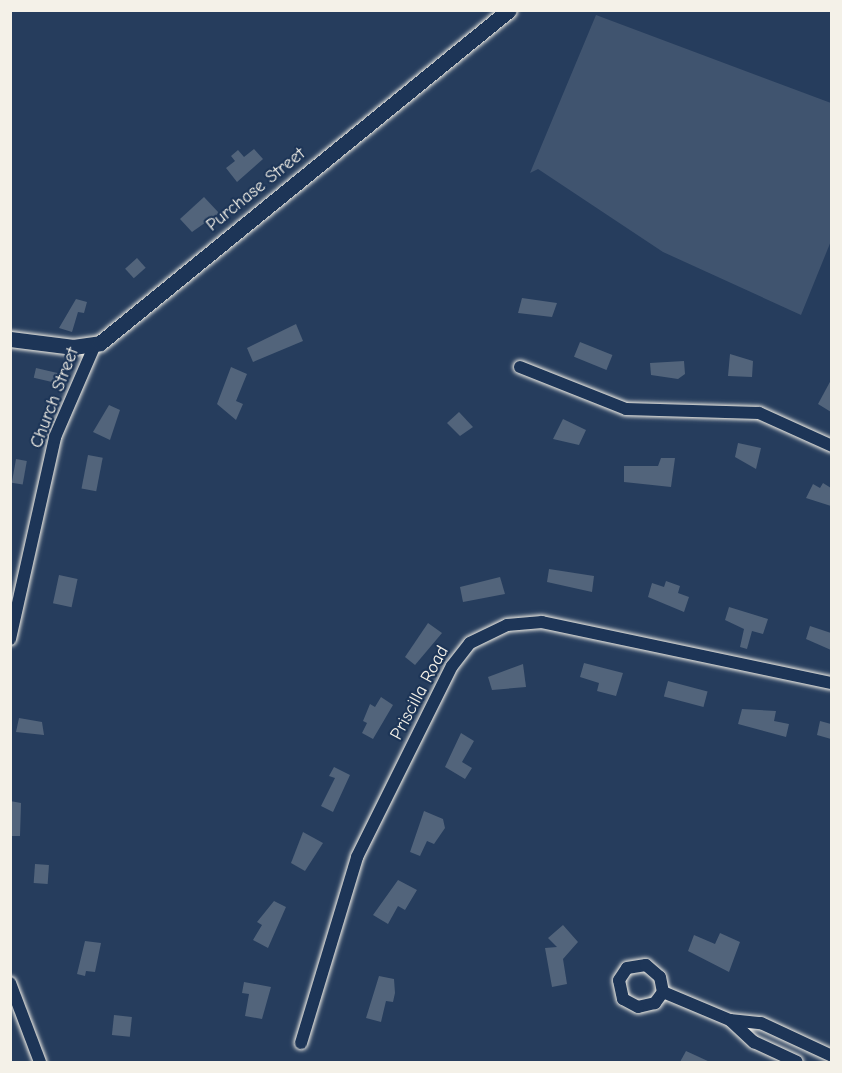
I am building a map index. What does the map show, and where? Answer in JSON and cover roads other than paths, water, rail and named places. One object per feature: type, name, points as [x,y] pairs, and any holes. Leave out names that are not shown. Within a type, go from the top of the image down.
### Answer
[{"type":"street","name":"Purchase Street","points":[[94,347],[509,10]]},
{"type":"street","points":[[10,339],[94,347]]},
{"type":"street","name":"Church Street","points":[[10,639],[55,437],[94,347]]},
{"type":"street","points":[[520,367],[626,409],[759,412],[831,446]]},
{"type":"street","name":"Priscilla Road","points":[[301,1043],[357,857],[452,666],[470,643],[507,625],[542,622],[831,683]]},
{"type":"street","points":[[10,983],[40,1062]]},
{"type":"street","points":[[663,992],[730,1020],[761,1023],[831,1056]]},
{"type":"street","points":[[730,1020],[754,1042],[797,1062]]}]
